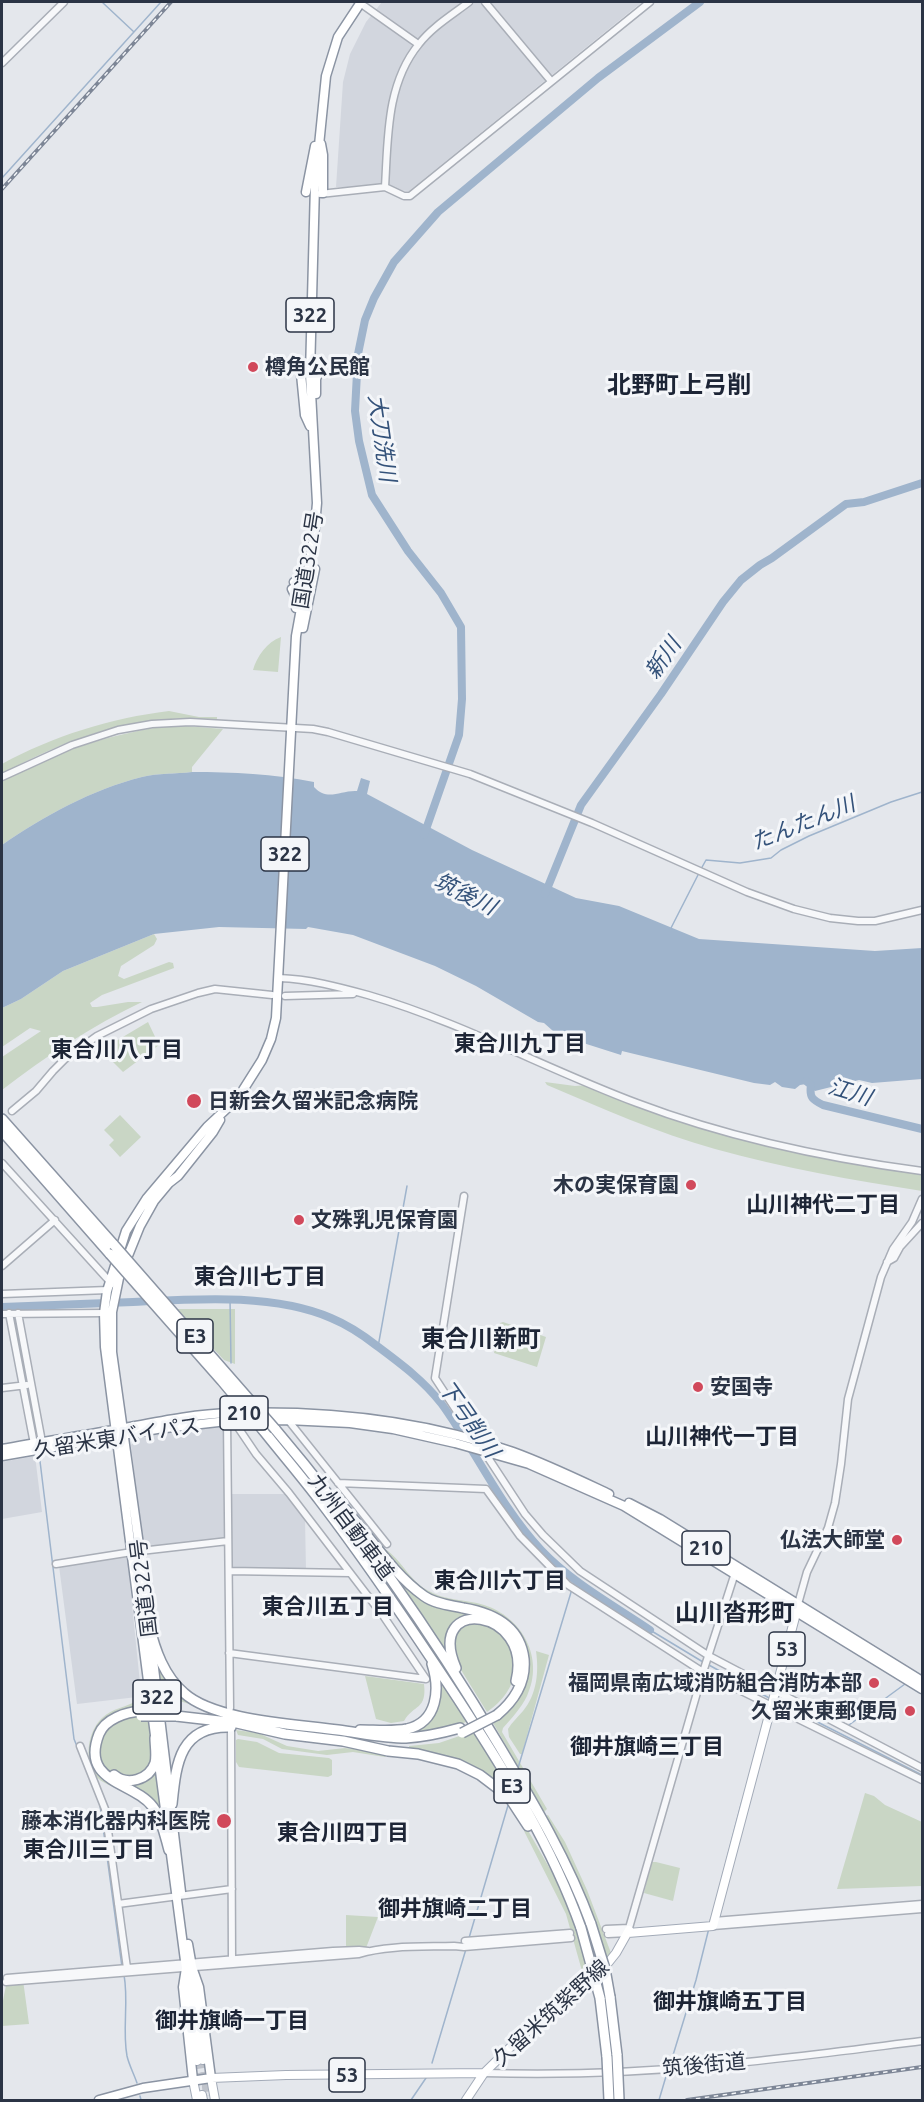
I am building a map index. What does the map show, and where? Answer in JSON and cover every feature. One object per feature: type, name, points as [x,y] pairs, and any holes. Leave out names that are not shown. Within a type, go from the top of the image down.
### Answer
[{"type":"highway","name":"国道322号","points":[[179,1895],[169,1850],[155,1738],[107,1309],[126,1231],[147,1197],[207,1127],[238,1098],[252,1078],[271,1039],[277,1011],[297,633],[313,548],[317,503],[312,429],[310,329],[319,131],[326,76],[332,53],[338,37],[360,2]]},
{"type":"highway","points":[[307,193],[312,154],[319,131]]},
{"type":"highway","points":[[319,131],[324,155],[322,193]]},
{"type":"highway","points":[[300,364],[304,415],[312,429]]},
{"type":"highway","points":[[312,429],[316,417],[318,374]]},
{"type":"highway","points":[[297,633],[303,628],[311,592],[315,561],[313,548]]},
{"type":"highway","points":[[297,633],[295,611],[297,599],[293,585],[309,572]]},
{"type":"highway","name":"九州自動車道","points":[[2,1119],[290,1446],[418,1615],[464,1687],[556,1845],[591,1924],[605,1969],[610,1997],[617,2055],[619,2100]]},
{"type":"highway","name":"九州自動車道","points":[[2,1131],[222,1381],[332,1516],[428,1653],[482,1736],[526,1810],[558,1873],[581,1928],[600,1998],[609,2100]]},
{"type":"highway","name":"久留米東バイパス","points":[[2,1449],[230,1418],[355,1417],[396,1422],[449,1433],[555,1468],[660,1519],[922,1689]]},
{"type":"highway","name":"久留米東バイパス","points":[[230,1418],[350,1423],[393,1429],[483,1450],[529,1464],[624,1506],[922,1681]]},
{"type":"highway","name":"久留米東バイパス","points":[[2,1456],[38,1445]]},
{"type":"highway","points":[[149,1625],[155,1648],[164,1667],[172,1682],[184,1694],[209,1709],[264,1724],[285,1734],[343,1741],[406,1743],[436,1740],[461,1731],[495,1713],[513,1698],[524,1672],[521,1645],[512,1630],[494,1616],[430,1600],[415,1589],[397,1573],[360,1525],[290,1446]]},
{"type":"highway","name":"国道322号","points":[[136,1552],[149,1625],[172,1804],[179,1895],[189,1966],[198,1987],[211,2078]]},
{"type":"highway","points":[[464,1687],[453,1658],[451,1639],[460,1623],[471,1618],[481,1618],[504,1631],[512,1641],[517,1659],[518,1672],[513,1688],[495,1713]]},
{"type":"highway","points":[[169,1850],[154,1808],[132,1791],[111,1781],[104,1774],[96,1758],[96,1744],[100,1731],[115,1718],[132,1712],[176,1713],[344,1731],[402,1730],[424,1720],[432,1709],[437,1693],[437,1682],[428,1653]]},
{"type":"highway","points":[[141,1713],[126,1718],[108,1729],[100,1743],[101,1759],[118,1778],[127,1781],[142,1778],[155,1763],[155,1738]]},
{"type":"highway","points":[[172,1804],[180,1755],[197,1735],[222,1727],[264,1724]]},
{"type":"highway","points":[[344,1731],[372,1737],[405,1738],[461,1731]]},
{"type":"highway","points":[[343,1741],[388,1751],[418,1754],[458,1764],[490,1782],[508,1797],[521,1814],[551,1865],[577,1918]]},
{"type":"highway","name":"国道322号","points":[[189,1966],[183,1987],[193,2080]]},
{"type":"highway","points":[[99,2100],[143,2088],[211,2078]]},
{"type":"main road","name":"53","points":[[713,1923],[797,1608]]},
{"type":"main road","points":[[629,1930],[713,1923]]},
{"type":"main road","name":"久留米筑紫野線","points":[[211,2078],[484,2073],[525,2033],[608,1963],[629,1930]]},
{"type":"main road","points":[[189,1966],[200,2061]]},
{"type":"main road","points":[[466,2100],[484,2073]]},
{"type":"main road","points":[[211,2078],[215,2100]]},
{"type":"main road","points":[[193,2080],[203,2098]]},
{"type":"street","points":[[2,63],[64,2]]},
{"type":"street","points":[[360,2],[418,44]]},
{"type":"street","points":[[385,188],[391,107],[408,60],[418,44],[469,2]]},
{"type":"street","points":[[485,2],[551,81]]},
{"type":"street","points":[[322,193],[385,188],[404,196],[410,196],[650,2]]},
{"type":"street","points":[[2,777],[72,745],[118,730],[152,724],[190,722],[328,732],[459,770],[537,799],[747,892],[794,909],[830,918],[858,921],[875,921],[922,910]]},
{"type":"street","points":[[279,976],[319,983],[407,1006],[515,1050],[598,1088],[684,1119],[779,1146],[922,1171]]},
{"type":"street","points":[[12,1111],[36,1091],[59,1065],[97,1036],[151,1009],[215,989],[272,995]]},
{"type":"street","points":[[285,996],[360,993]]},
{"type":"street","points":[[2,1162],[55,1220],[111,1290]]},
{"type":"street","points":[[464,1196],[435,1378],[525,1514],[580,1571],[709,1656],[775,1693],[922,1768]]},
{"type":"street","points":[[797,1608],[807,1572],[828,1528],[835,1503],[842,1464],[848,1399],[886,1262],[912,1222],[922,1199]]},
{"type":"street","points":[[2,1266],[55,1220]]},
{"type":"street","points":[[886,1262],[894,1258],[900,1247],[922,1223]]},
{"type":"street","points":[[2,1294],[111,1290]]},
{"type":"street","points":[[38,1445],[5,1313],[107,1309]]},
{"type":"street","points":[[18,1313],[38,1445]]},
{"type":"street","points":[[2,1388],[30,1384]]},
{"type":"street","points":[[230,1418],[228,1541],[230,1708]]},
{"type":"street","points":[[229,1653],[426,1679],[384,1617],[230,1418]]},
{"type":"street","points":[[287,1420],[387,1544]]},
{"type":"street","points":[[338,1483],[486,1489],[520,1536],[568,1585],[703,1672],[922,1780]]},
{"type":"street","points":[[56,1564],[228,1541]]},
{"type":"street","points":[[229,1571],[350,1573]]},
{"type":"street","points":[[607,1932],[629,1930],[703,1672],[735,1573]]},
{"type":"street","points":[[231,1731],[232,1960]]},
{"type":"street","points":[[80,1746],[105,1809],[124,1970]]},
{"type":"street","points":[[118,1904],[232,1889]]},
{"type":"street","points":[[713,1923],[922,1904]]},
{"type":"street","points":[[713,1923],[922,1910]]},
{"type":"street","points":[[189,1966],[232,1960],[570,1936]]},
{"type":"street","points":[[7,1980],[359,1954],[368,1951]]},
{"type":"street","name":"筑後街道","points":[[484,2073],[592,2073],[669,2069],[922,2041]]},
{"type":"shaded area","points":[[382,2],[642,2],[409,191],[336,187],[343,82],[350,54],[366,22]]},
{"type":"shaded area","points":[[224,1425],[225,1538],[143,1549],[131,1445],[140,1435]]},
{"type":"shaded area","points":[[35,1456],[42,1512],[2,1519],[2,1462]]},
{"type":"shaded area","points":[[229,1494],[288,1494],[305,1518],[306,1571],[232,1569]]},
{"type":"shaded area","points":[[127,1555],[141,1693],[137,1697],[77,1704],[59,1566]]},
{"type":"green space","points":[[281,637],[278,672],[253,670],[263,650],[271,642]]},
{"type":"green space","points":[[169,711],[199,717],[217,717],[217,720],[171,719],[105,730],[62,745],[2,774],[2,764],[62,737],[104,723]]},
{"type":"green space","points":[[174,725],[223,729],[192,767],[192,772],[161,774],[123,782],[51,814],[2,845],[2,781],[22,770],[85,745],[151,728]]},
{"type":"green space","points":[[154,934],[157,939],[154,945],[121,966],[118,976],[124,979],[169,962],[173,963],[174,968],[102,995],[90,1003],[92,1007],[97,1007],[142,1002],[70,1042],[2,1090],[2,1057],[41,1031],[30,1028],[2,1047],[2,1008],[21,999],[63,971]]},
{"type":"green space","points":[[148,1022],[159,1045],[123,1072],[101,1050]]},
{"type":"green space","points":[[545,1082],[575,1086],[588,1085],[644,1108],[841,1161],[922,1172],[922,1191],[818,1173],[715,1149],[630,1120],[547,1085]]},
{"type":"green space","points":[[120,1115],[141,1137],[120,1157],[109,1145],[114,1140],[104,1130]]},
{"type":"green space","points":[[176,1309],[235,1309],[235,1364],[224,1360]]},
{"type":"green space","points":[[503,1322],[546,1337],[537,1367],[494,1353],[500,1323]]},
{"type":"green space","points":[[385,1549],[396,1558],[415,1581],[427,1590],[448,1598],[484,1605],[497,1611],[519,1629],[527,1641],[533,1667],[532,1682],[525,1700],[502,1732],[547,1809],[544,1812],[492,1721],[521,1691],[509,1623],[453,1606],[432,1597],[411,1582],[396,1567],[383,1551]]},
{"type":"green space","points":[[388,1566],[407,1587],[479,1615],[470,1615],[458,1621],[450,1658]]},
{"type":"green space","points":[[484,1622],[508,1640],[515,1670],[506,1693],[487,1712],[458,1665],[453,1650],[457,1630],[462,1625]]},
{"type":"green space","points":[[536,1651],[549,1655],[522,1754],[520,1754],[509,1737],[508,1729],[528,1704],[534,1690],[537,1675]]},
{"type":"green space","points":[[155,1653],[195,1706],[177,1700],[171,1702],[168,1709],[163,1709]]},
{"type":"green space","points":[[439,1674],[469,1721],[452,1727],[409,1735],[408,1732],[423,1725]]},
{"type":"green space","points":[[365,1676],[424,1684],[422,1703],[404,1721],[391,1723],[376,1719]]},
{"type":"green space","points":[[145,1688],[166,1846],[155,1815],[146,1803],[98,1778],[89,1762],[89,1743],[96,1725],[110,1712],[140,1699]]},
{"type":"green space","points":[[236,1730],[258,1733],[287,1746],[318,1751],[345,1748],[389,1753],[385,1757],[353,1752],[327,1755],[282,1749],[263,1739],[238,1735]]},
{"type":"green space","points":[[474,1731],[519,1805],[487,1777],[409,1751],[409,1746],[439,1743]]},
{"type":"green space","points":[[236,1740],[257,1742],[279,1753],[329,1758],[332,1760],[332,1775],[328,1777],[239,1767],[236,1762]]},
{"type":"green space","points":[[865,1793],[922,1822],[922,1886],[837,1889]]},
{"type":"green space","points":[[548,1815],[565,1842],[587,1890],[611,1953],[606,1958],[560,1844],[546,1816]]},
{"type":"green space","points":[[526,1827],[558,1883],[570,1911],[589,1973],[582,1971],[566,1914],[524,1831]]},
{"type":"green space","points":[[651,1862],[680,1868],[673,1901],[644,1893]]},
{"type":"green space","points":[[346,1915],[378,1917],[366,1948],[346,1949]]},
{"type":"green space","points":[[7,1980],[23,1980],[29,2024],[2,2026],[2,2006]]},
{"type":"water","name":"筑後川","points":[[223,772],[299,779],[314,782],[314,787],[329,795],[357,791],[361,778],[370,781],[367,794],[472,850],[576,898],[619,906],[699,939],[875,951],[922,948],[922,1079],[872,1083],[859,1080],[815,1091],[806,1084],[795,1089],[782,1087],[775,1082],[770,1085],[754,1083],[622,1051],[621,1055],[553,1031],[544,1023],[538,1022],[476,986],[435,966],[353,935],[308,927],[306,929],[219,927],[154,934],[63,971],[21,999],[2,1008],[2,845],[51,814],[123,782],[161,774]]},
{"type":"waterway","points":[[102,2],[134,32]]},
{"type":"waterway","points":[[2,178],[161,2]]},
{"type":"waterway","name":"大刀洗川","points":[[424,835],[459,735],[462,699],[461,627],[441,593],[408,551],[372,495],[359,441],[355,411],[358,354],[365,320],[394,262],[438,212],[598,78],[700,2]]},
{"type":"waterway","name":"新川","points":[[545,894],[581,805],[661,694],[723,602],[741,580],[846,504],[864,502],[922,483]]},
{"type":"waterway","name":"たんたん川","points":[[701,869],[706,860],[740,863],[771,858],[781,850],[809,836],[891,802],[922,792]]},
{"type":"waterway","name":"たんたん川","points":[[671,928],[699,873]]},
{"type":"waterway","name":"江川","points":[[806,1081],[811,1085],[812,1098],[823,1105],[922,1129]]},
{"type":"waterway","points":[[378,1347],[407,1186]]},
{"type":"waterway","name":"下弓削川","points":[[2,1307],[208,1299],[259,1301],[308,1310],[331,1318],[355,1330],[395,1359],[434,1395],[454,1421],[513,1515],[553,1562],[579,1583],[650,1630]]},
{"type":"waterway","points":[[230,1299],[231,1363]]},
{"type":"waterway","name":"下弓削川","points":[[12,1307],[13,1312]]},
{"type":"waterway","points":[[14,1317],[26,1383]]},
{"type":"waterway","points":[[27,1388],[36,1439]]},
{"type":"waterway","points":[[39,1453],[74,1739],[98,1798]]},
{"type":"waterway","name":"下弓削川","points":[[573,1585],[575,1579]]},
{"type":"waterway","points":[[518,1768],[572,1589]]},
{"type":"waterway","points":[[650,1630],[703,1662]]},
{"type":"waterway","points":[[707,1664],[771,1699]]},
{"type":"waterway","points":[[849,1725],[905,1684]]},
{"type":"waterway","points":[[776,1701],[922,1775]]},
{"type":"waterway","points":[[710,1924],[742,1801]]},
{"type":"waterway","points":[[469,1938],[509,1802]]},
{"type":"waterway","points":[[100,1805],[122,1967]]},
{"type":"waterway","points":[[670,2065],[709,1928]]},
{"type":"waterway","points":[[432,2063],[466,1949]]},
{"type":"waterway","points":[[124,1975],[126,2046],[137,2083]]},
{"type":"waterway","points":[[659,2100],[667,2073]]},
{"type":"waterway","points":[[411,2100],[426,2078]]},
{"type":"waterway","points":[[140,2096],[141,2100]]},
{"type":"tunnel","points":[[203,2060],[207,2096]]},
{"type":"tunnel","points":[[197,2061],[201,2085]]},
{"type":"railway","points":[[2,189],[171,2]]},
{"type":"railway","points":[[687,2100],[922,2067]]},
{"type":"place","name":"樽角公民館","points":[[253,367]]},
{"type":"place","name":"日新会久留米記念病院","points":[[194,1101]]},
{"type":"place","name":"木の実保育園","points":[[691,1185]]},
{"type":"place","name":"文殊乳児保育園","points":[[299,1220]]},
{"type":"place","name":"安国寺","points":[[698,1387]]},
{"type":"place","name":"仏法大師堂","points":[[897,1540]]},
{"type":"place","name":"福岡県南広域消防組合消防本部","points":[[874,1683]]},
{"type":"place","name":"久留米東郵便局","points":[[910,1711]]},
{"type":"place","name":"藤本消化器内科医院","points":[[224,1821]]},
{"type":"district","name":"北野町上弓削","points":[[679,385]]},
{"type":"district","name":"東合川九丁目","points":[[520,1044]]},
{"type":"district","name":"東合川八丁目","points":[[117,1050]]},
{"type":"district","name":"山川神代二丁目","points":[[823,1205]]},
{"type":"district","name":"東合川七丁目","points":[[260,1277]]},
{"type":"district","name":"東合川新町","points":[[481,1339]]},
{"type":"district","name":"山川神代一丁目","points":[[722,1437]]},
{"type":"district","name":"東合川六丁目","points":[[500,1581]]},
{"type":"district","name":"東合川五丁目","points":[[328,1607]]},
{"type":"district","name":"山川沓形町","points":[[735,1613]]},
{"type":"district","name":"御井旗崎三丁目","points":[[647,1747]]},
{"type":"district","name":"東合川四丁目","points":[[343,1833]]},
{"type":"district","name":"東合川三丁目","points":[[89,1850]]},
{"type":"district","name":"御井旗崎二丁目","points":[[455,1909]]},
{"type":"district","name":"御井旗崎五丁目","points":[[730,2002]]},
{"type":"district","name":"御井旗崎一丁目","points":[[232,2021]]}]
